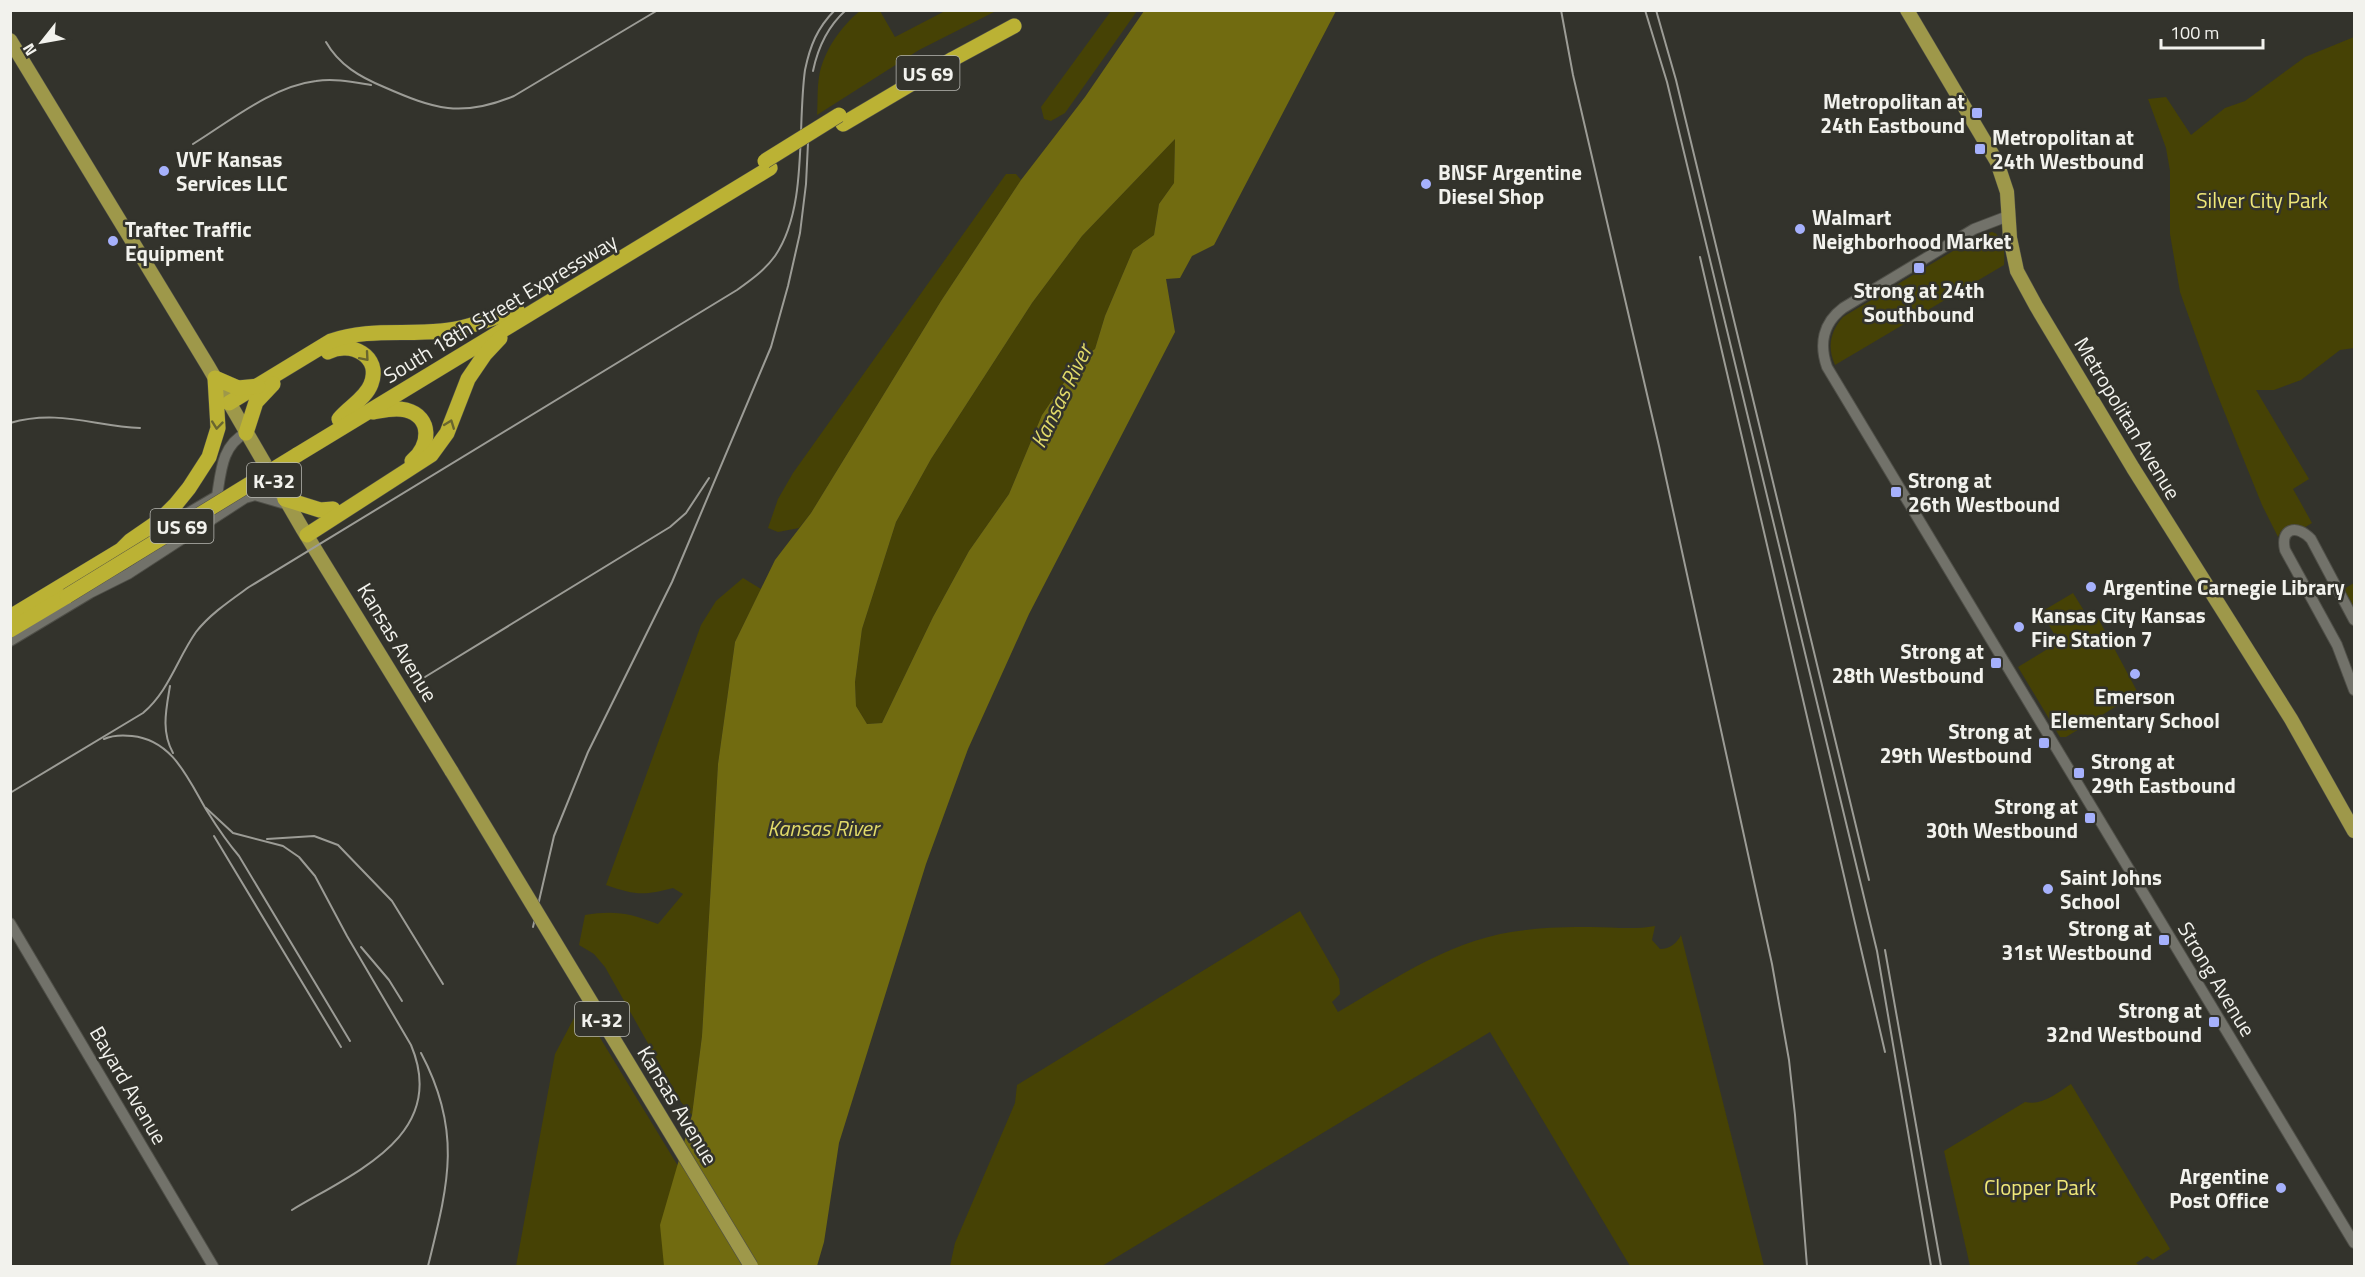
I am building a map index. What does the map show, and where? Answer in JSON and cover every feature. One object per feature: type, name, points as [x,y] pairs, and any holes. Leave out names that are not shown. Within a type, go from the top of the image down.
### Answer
[{"type":"highway","name":"South 18th Street Expressway","points":[[10,618],[122,550],[368,412],[512,325],[550,296],[841,119],[1012,22]]},
{"type":"highway","name":"South 18th Street Expressway","points":[[10,630],[295,451],[339,419],[517,310],[550,296]]},
{"type":"highway","points":[[229,403],[331,341],[345,336],[368,332],[449,330],[517,310]]},
{"type":"highway","points":[[305,531],[431,455],[447,433],[468,379],[477,364],[512,325]]},
{"type":"highway","points":[[246,433],[256,402],[271,385],[331,350],[350,347],[366,355],[371,362],[373,377],[365,394],[349,406],[339,419]]},
{"type":"highway","points":[[122,550],[130,541],[159,521],[189,488],[209,457],[218,428],[215,378],[238,388],[258,386]]},
{"type":"highway","points":[[305,531],[333,509],[412,461],[425,446],[426,431],[422,421],[409,411],[391,409],[368,412]]},
{"type":"highway","points":[[287,502],[320,510],[333,509]]},
{"type":"main road","name":"Metropolitan Avenue","points":[[1907,10],[1996,162],[2007,192],[2010,238],[2017,271],[2036,306],[2133,468],[2291,719],[2355,831]]},
{"type":"main road","name":"Kansas Avenue","points":[[10,40],[215,378],[287,502],[751,1266]]},
{"type":"street","name":"Strong Avenue","points":[[2008,216],[1974,229],[1835,314],[1825,329],[1822,343],[1823,356],[1827,367],[2355,1242]]},
{"type":"street","points":[[10,618],[217,496],[231,442],[246,433]]},
{"type":"street","points":[[10,641],[90,593],[128,574],[245,498],[255,495],[287,502]]},
{"type":"street","points":[[2355,620],[2311,539],[2299,530],[2292,530],[2285,534],[2283,542],[2285,550],[2337,645],[2355,690]]},
{"type":"street","name":"Bayard Avenue","points":[[10,923],[213,1266]]},
{"type":"green space","points":[[860,11],[880,11],[895,37],[945,11],[996,11],[919,50],[817,115],[818,82],[824,58],[846,24]]},
{"type":"green space","points":[[1111,11],[1137,11],[1065,113],[1051,121],[1044,119],[1041,107]]},
{"type":"green space","name":"Silver City Park","points":[[2354,37],[2354,348],[2340,350],[2301,380],[2274,390],[2256,390],[2309,479],[2293,489],[2312,523],[2302,529],[2292,525],[2281,531],[2278,537],[2262,505],[2211,379],[2180,292],[2170,234],[2170,171],[2166,148],[2148,99],[2166,97],[2191,135],[2225,108],[2245,101],[2305,57]]},
{"type":"green space","points":[[1175,139],[1174,183],[1159,204],[1154,235],[1133,250],[1105,316],[1095,349],[1080,359],[1042,415],[1009,494],[969,551],[933,617],[882,723],[867,724],[856,706],[855,682],[862,629],[896,522],[931,459],[1032,303],[1082,236]]},
{"type":"green space","points":[[1006,174],[1016,174],[1021,180],[941,301],[811,513],[799,528],[778,532],[768,528],[778,499],[793,473]]},
{"type":"green space","points":[[1992,232],[2001,241],[2004,265],[1835,365],[1831,352],[1831,340],[1835,328],[1843,317],[1978,236]]},
{"type":"green space","points":[[743,578],[761,589],[735,642],[718,764],[702,1036],[692,1115],[681,1102],[605,967],[594,954],[579,945],[585,915],[622,914],[658,924],[683,894],[673,888],[639,893],[606,885],[701,625],[716,601]]},
{"type":"green space","points":[[2354,583],[2354,607],[2344,589]]},
{"type":"green space","points":[[2073,593],[2091,622],[2098,618],[2138,693],[2066,737],[2060,737],[2018,667],[2059,642],[2041,612]]},
{"type":"green space","points":[[1300,911],[1339,979],[1340,994],[1332,1002],[1338,1012],[1428,960],[1475,941],[1500,934],[1550,928],[1655,926],[1652,940],[1660,949],[1673,945],[1681,935],[1764,1266],[1630,1266],[1490,1032],[1102,1266],[950,1266],[955,1243],[1015,1103],[1017,1085]]},
{"type":"green space","points":[[585,1013],[678,1166],[671,1189],[664,1266],[516,1266],[555,1054],[574,1018]]},
{"type":"green space","name":"Clopper Park","points":[[2071,1084],[2170,1249],[2153,1260],[2147,1256],[2136,1263],[2140,1266],[1970,1266],[1944,1151],[2025,1102],[2043,1100]]},
{"type":"water","name":"Kansas River","points":[[1144,11],[1336,11],[1214,245],[1192,256],[1180,278],[1166,279],[1175,332],[1029,614],[968,749],[926,864],[839,1143],[824,1242],[817,1266],[664,1266],[660,1225],[692,1115],[702,1036],[718,764],[735,642],[775,560],[811,513],[941,301],[1021,180],[1085,97]],"holes":[[[1175,139],[1174,183],[1159,204],[1154,235],[1133,250],[1105,316],[1095,349],[1080,359],[1042,415],[1009,494],[969,551],[933,617],[882,723],[867,724],[856,706],[855,682],[862,629],[896,522],[931,459],[1032,303],[1082,236]]]},
{"type":"railway","points":[[326,42],[344,64],[375,83],[418,101],[463,109],[495,103],[514,96],[658,10]]},
{"type":"railway","points":[[10,793],[143,713],[160,695],[196,632],[214,613],[249,587],[753,279],[775,256],[785,237],[792,215],[797,191],[805,70],[815,38],[835,10]]},
{"type":"railway","points":[[813,71],[824,38],[846,10]]},
{"type":"railway","points":[[1561,10],[1573,75],[1659,446],[1772,964],[1789,1060],[1807,1266]]},
{"type":"railway","points":[[1645,10],[1667,82],[1877,951],[1931,1266]]},
{"type":"railway","points":[[1656,10],[1676,80],[1869,880]]},
{"type":"railway","points":[[193,144],[268,97],[300,84],[330,80],[371,85]]},
{"type":"railway","points":[[533,927],[554,836],[588,752],[672,582],[771,347],[800,233],[808,143]]},
{"type":"railway","points":[[1700,257],[1885,1052]]},
{"type":"railway","points":[[10,423],[27,419],[60,418],[140,428]]},
{"type":"railway","points":[[425,677],[670,527],[686,513],[709,478]]},
{"type":"railway","points":[[170,686],[166,728],[173,753]]},
{"type":"railway","points":[[104,739],[122,735],[146,739],[169,753],[178,763],[226,840],[239,856],[350,1041]]},
{"type":"railway","points":[[206,808],[233,833],[283,846],[299,857],[315,876],[347,936],[411,1045],[419,1076],[417,1103],[407,1127],[389,1147],[343,1181],[292,1210]]},
{"type":"railway","points":[[214,836],[341,1047]]},
{"type":"railway","points":[[267,839],[314,836],[338,845],[392,901],[443,984]]},
{"type":"railway","points":[[361,947],[389,980],[402,1001]]},
{"type":"railway","points":[[1885,950],[1941,1266]]},
{"type":"railway","points":[[421,1053],[443,1108],[448,1159],[446,1184],[428,1266]]},
{"type":"place","name":"Metropolitan at 24th Eastbound","points":[[1977,113]]},
{"type":"place","name":"Metropolitan at 24th Westbound","points":[[1980,149]]},
{"type":"place","name":"VVF Kansas Services LLC","points":[[164,171]]},
{"type":"place","name":"BNSF Argentine Diesel Shop","points":[[1426,184]]},
{"type":"place","name":"Walmart Neighborhood Market","points":[[1800,229]]},
{"type":"place","name":"Traftec Traffic Equipment","points":[[113,241]]},
{"type":"place","name":"Strong at 24th Southbound","points":[[1919,268]]},
{"type":"place","name":"Strong at 26th Westbound","points":[[1896,492]]},
{"type":"place","name":"Argentine Carnegie Library","points":[[2091,587]]},
{"type":"place","name":"Kansas City Kansas Fire Station 7","points":[[2019,627]]},
{"type":"place","name":"Strong at 28th Westbound","points":[[1996,663]]},
{"type":"place","name":"Emerson Elementary School","points":[[2135,674]]},
{"type":"place","name":"Strong at 29th Westbound","points":[[2044,743]]},
{"type":"place","name":"Strong at 29th Eastbound","points":[[2079,773]]},
{"type":"place","name":"Strong at 30th Westbound","points":[[2090,818]]},
{"type":"place","name":"Saint Johns School","points":[[2048,889]]},
{"type":"place","name":"Strong at 31st Westbound","points":[[2164,940]]},
{"type":"place","name":"Strong at 32nd Westbound","points":[[2214,1022]]},
{"type":"place","name":"Argentine Post Office","points":[[2281,1188]]}]
